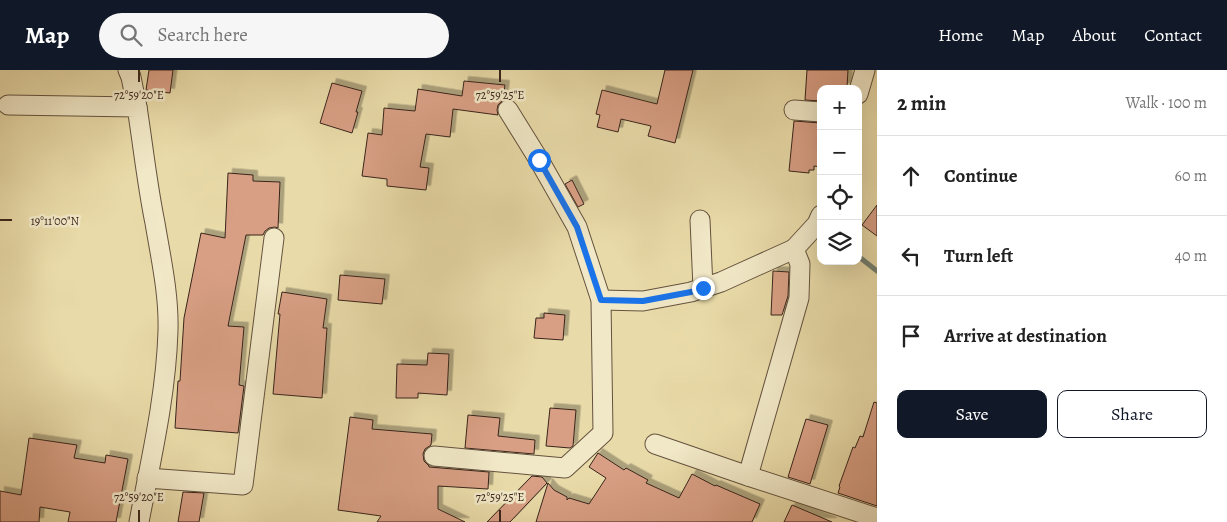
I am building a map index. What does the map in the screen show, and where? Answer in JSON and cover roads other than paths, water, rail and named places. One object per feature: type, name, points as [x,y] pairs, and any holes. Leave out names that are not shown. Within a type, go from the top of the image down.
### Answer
[{"type":"street","points":[[128,70],[137,106],[154,221],[163,263],[168,330],[163,386],[139,522]]},
{"type":"street","points":[[861,85],[865,70]]},
{"type":"street","points":[[8,105],[137,106]]},
{"type":"street","points":[[434,456],[565,468],[603,433],[601,300],[577,227],[508,110]]},
{"type":"street","points":[[794,110],[817,112]]},
{"type":"street","points":[[700,220],[703,288]]},
{"type":"street","points":[[601,300],[643,301],[691,292],[721,282],[794,249],[819,220]]},
{"type":"street","points":[[147,478],[243,485],[274,238]]},
{"type":"street","points":[[748,476],[799,298],[800,264],[794,249]]},
{"type":"street","points":[[655,444],[877,518]]},
{"type":"waterway","points":[[862,259],[877,271]]}]
